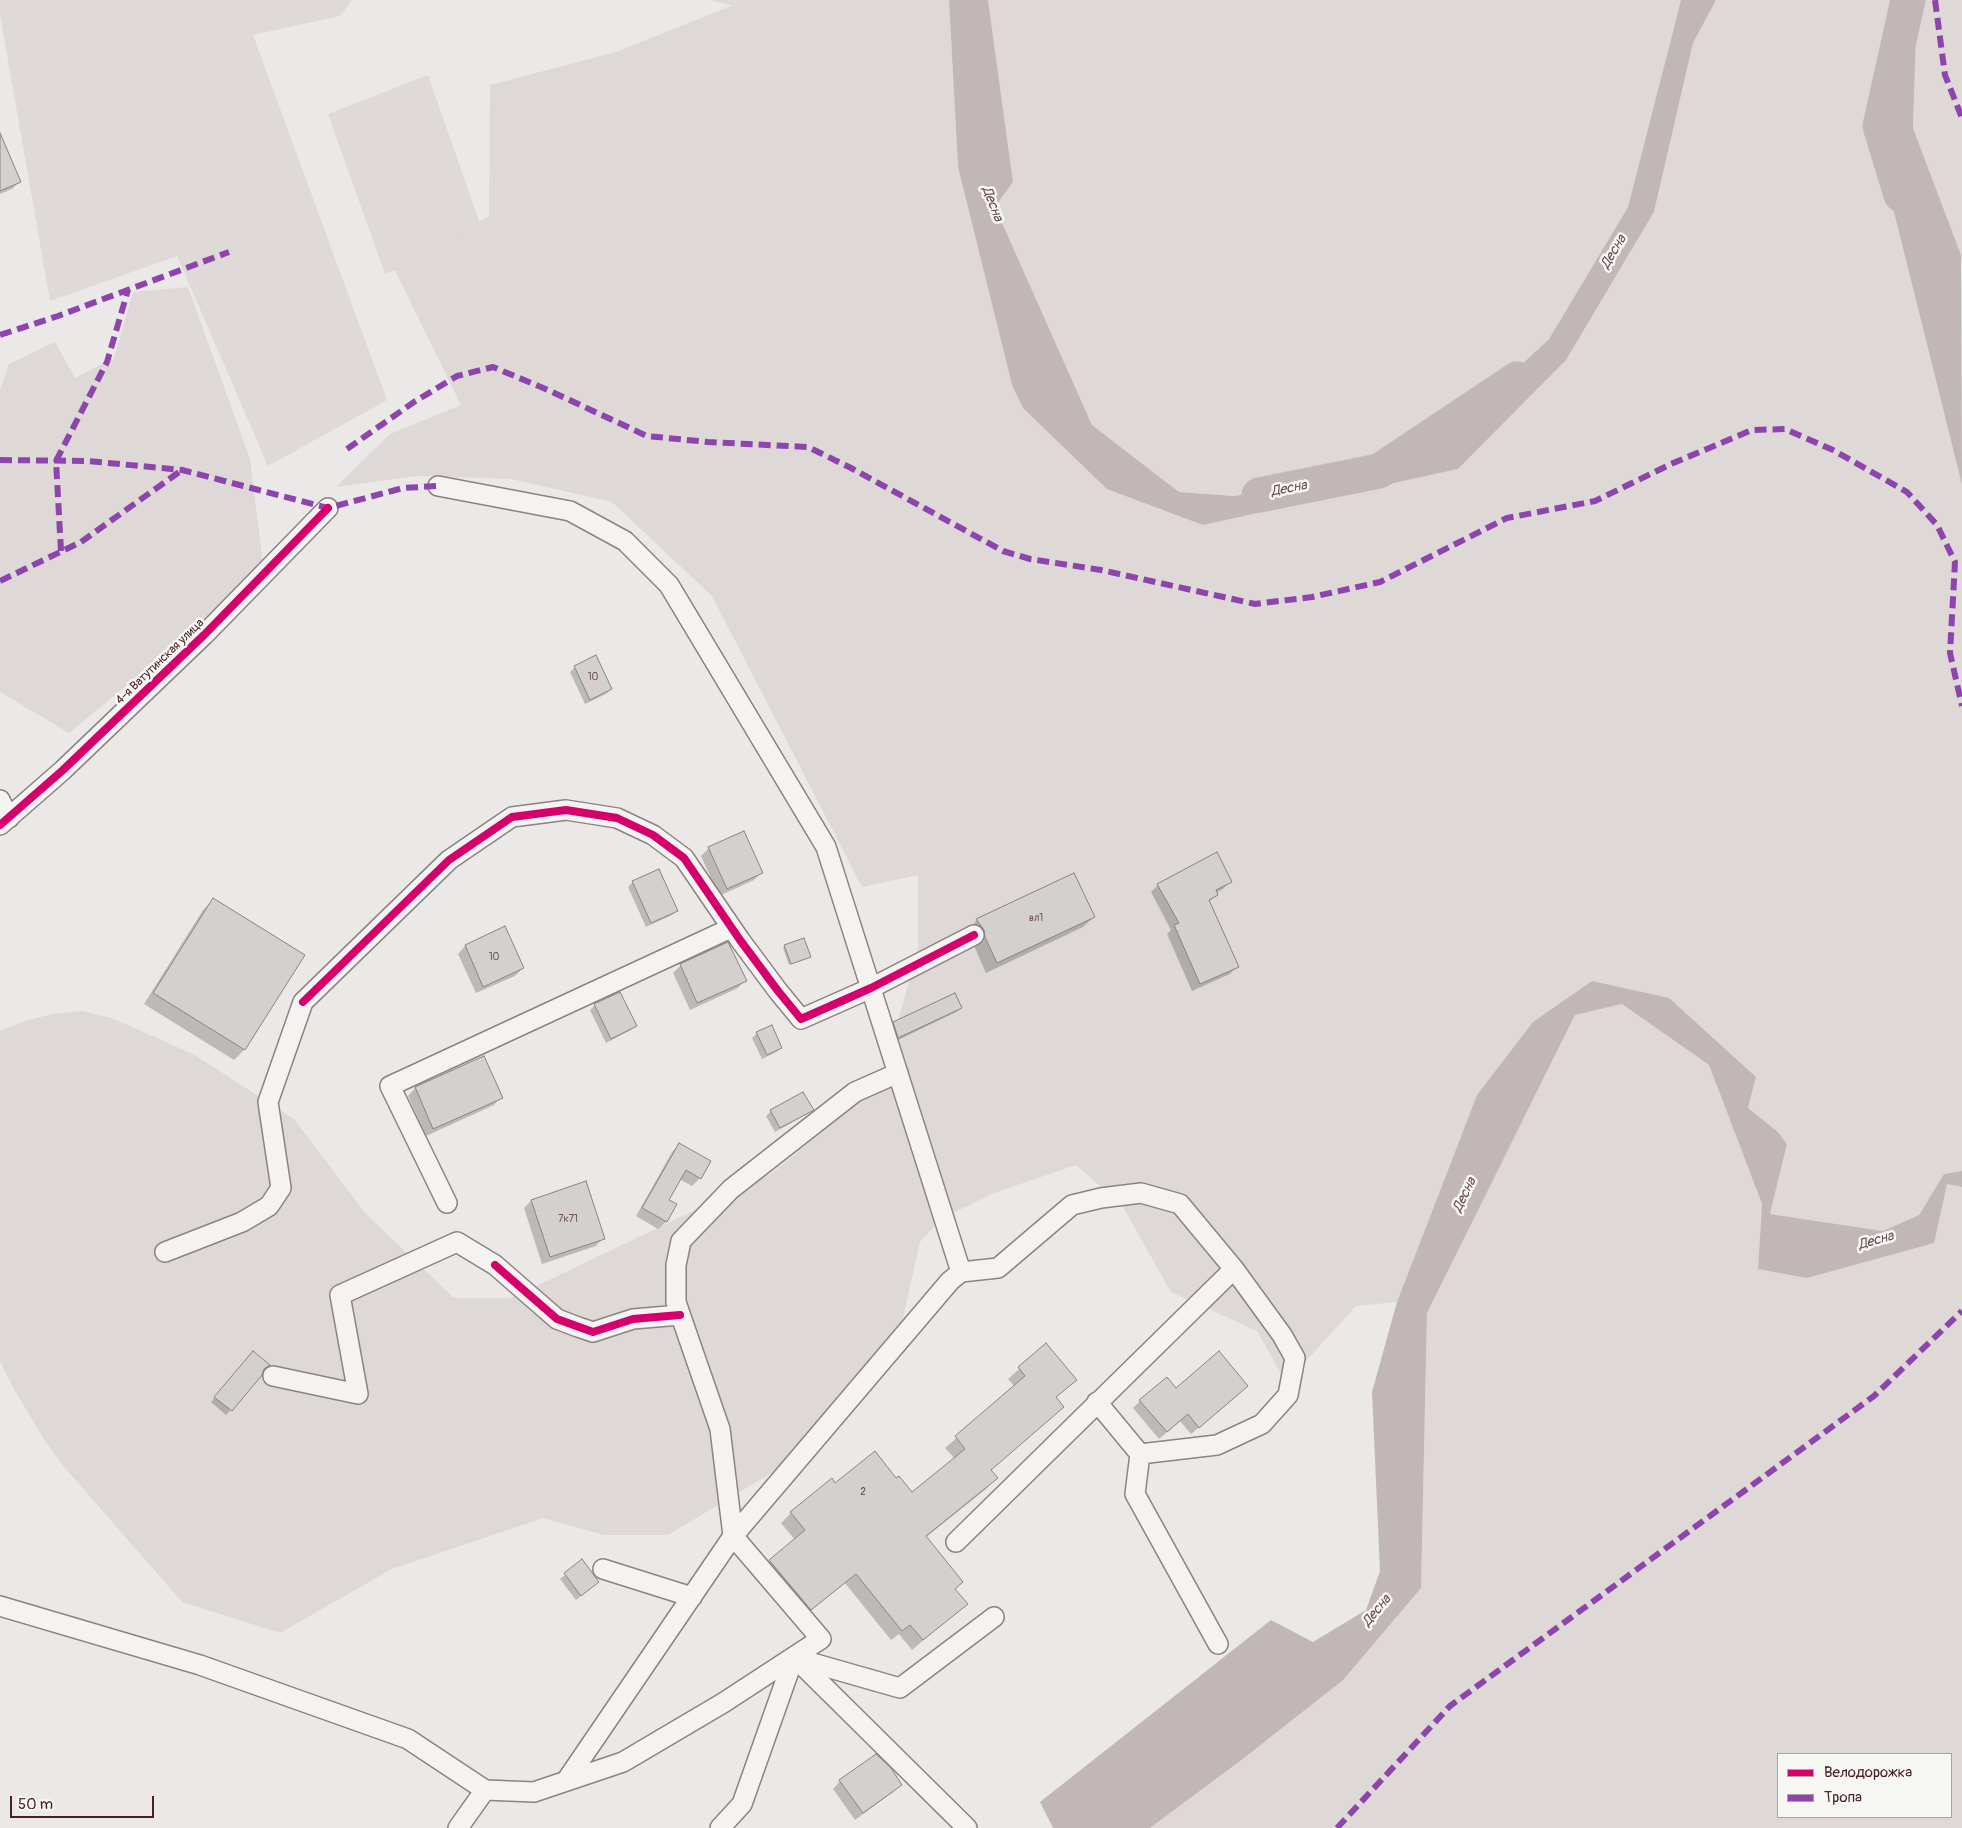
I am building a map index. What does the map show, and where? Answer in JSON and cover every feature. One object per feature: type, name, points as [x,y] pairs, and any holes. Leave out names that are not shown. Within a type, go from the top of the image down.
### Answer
[{"type":"street","points":[[438,486],[570,511],[625,541],[669,584],[826,847],[961,1272]]},
{"type":"street","name":"4-я Ватутинская улица","points":[[4,821],[64,770],[204,635],[328,508]]},
{"type":"street","points":[[0,800],[4,821]]},
{"type":"street","points":[[165,1252],[242,1222],[269,1206],[281,1188],[268,1102],[303,1002],[448,860],[512,817],[566,810],[617,818],[653,835],[684,858],[732,928],[801,1019],[871,988],[974,935]]},
{"type":"street","points":[[447,1203],[390,1086],[732,928]]},
{"type":"street","points":[[0,1606],[200,1665],[408,1739],[486,1790],[534,1792],[623,1762],[723,1703],[822,1639],[733,1536],[720,1429],[676,1302],[676,1265],[681,1241],[730,1189],[855,1092],[898,1073]]},
{"type":"street","points":[[566,1781],[733,1536],[950,1281],[961,1272],[998,1268],[1072,1205],[1101,1198],[1142,1193],[1180,1204],[1234,1269],[1282,1335],[1296,1358],[1288,1395],[1262,1424],[1217,1445],[1140,1454]]},
{"type":"street","points":[[273,1376],[358,1394],[340,1295],[457,1242],[495,1265],[557,1319],[593,1332],[633,1319],[680,1315]]},
{"type":"street","points":[[956,1542],[1234,1269]]},
{"type":"street","points":[[1097,1402],[1140,1454],[1135,1494],[1218,1644]]},
{"type":"street","points":[[603,1569],[692,1596]]},
{"type":"street","points":[[794,1657],[900,1688],[994,1617]]},
{"type":"street","points":[[720,1828],[742,1804],[794,1657]]},
{"type":"street","points":[[794,1657],[967,1828]]},
{"type":"street","points":[[458,1828],[486,1790]]},
{"type":"shaded area","points":[[0,0],[352,0],[340,16],[253,35],[387,400],[268,466],[177,256],[50,301],[0,15]]},
{"type":"shaded area","points":[[710,0],[743,0],[741,8]]},
{"type":"shaded area","points":[[746,0],[949,0],[958,167],[1012,385],[1203,525],[1458,469],[1566,360],[1654,212],[1693,43],[1716,0],[1901,0],[1885,176],[1962,485],[1962,1171],[1944,1174],[1919,1215],[1883,1231],[1770,1214],[1787,1144],[1778,1132],[1748,1108],[1756,1077],[1592,981],[1477,1095],[1397,1302],[1356,1306],[1286,1383],[1257,1331],[1171,1292],[1123,1207],[1076,1165],[997,1192],[942,1218],[920,1242],[900,1331],[886,1360],[850,1413],[803,1454],[668,1535],[604,1535],[543,1518],[392,1569],[280,1633],[182,1602],[65,1468],[47,1444],[15,1391],[0,1361],[0,1031],[24,1021],[53,1014],[82,1011],[112,1018],[193,1054],[294,1119],[366,1214],[454,1298],[511,1298],[771,1174],[867,1095],[885,1070],[918,947],[918,875],[862,887],[712,596],[612,502],[511,479],[417,476],[336,487],[390,434],[461,405],[391,262],[489,217],[490,85],[616,52]]},
{"type":"shaded area","points":[[988,0],[1681,0],[1628,207],[1549,339],[1443,438],[1379,471],[1364,477],[1234,496],[1179,492],[1092,425],[995,207],[1013,182]]},
{"type":"shaded area","points":[[1917,0],[1962,0],[1962,263],[1961,255],[1913,128]]},
{"type":"shaded area","points":[[428,75],[484,235],[385,274],[328,114]]},
{"type":"shaded area","points":[[188,287],[250,459],[264,572],[69,733],[0,692],[0,390],[9,364],[55,342],[75,378],[114,358],[133,292]]},
{"type":"shaded area","points":[[1622,1004],[1709,1065],[1762,1204],[1758,1269],[1933,1243],[1947,1184],[1962,1187],[1962,1828],[1150,1828],[1240,1761],[1421,1588],[1427,1313],[1575,1015]]},
{"type":"water","points":[[949,0],[988,0],[1013,182],[995,207],[1092,425],[1179,492],[1234,496],[1364,477],[1379,471],[1443,438],[1549,339],[1628,207],[1681,0],[1716,0],[1693,43],[1654,212],[1566,360],[1458,469],[1203,525],[1107,489],[1023,408],[1012,385],[958,167]]},
{"type":"water","points":[[1901,0],[1917,0],[1913,128],[1961,255],[1962,485],[1885,176]]},
{"type":"water","points":[[1592,981],[1669,998],[1756,1077],[1748,1108],[1778,1132],[1787,1144],[1770,1214],[1883,1231],[1919,1215],[1944,1174],[1962,1171],[1962,1187],[1947,1184],[1934,1243],[1807,1278],[1758,1269],[1762,1204],[1709,1065],[1622,1004],[1575,1015],[1427,1313],[1421,1588],[1343,1680],[1240,1761],[1150,1828],[1053,1828],[1040,1802],[1271,1620],[1313,1642],[1366,1610],[1380,1571],[1372,1392],[1397,1302],[1477,1095],[1533,1022]]},
{"type":"building","points":[[0,133],[21,182],[0,191]]},
{"type":"building","points":[[596,655],[612,689],[590,700],[574,666]]},
{"type":"building","points":[[744,831],[763,873],[727,889],[708,847]]},
{"type":"building","points":[[1217,852],[1232,882],[1216,890],[1218,895],[1209,900],[1239,967],[1200,984],[1174,925],[1179,923],[1157,884]]},
{"type":"building","points":[[659,869],[678,911],[651,923],[632,881]]},
{"type":"building","points":[[1074,873],[1095,917],[997,963],[985,937],[984,930],[976,919]]},
{"type":"building","points":[[213,898],[305,955],[245,1050],[153,993]]},
{"type":"building","points":[[505,926],[524,968],[483,987],[465,945]]},
{"type":"building","points":[[804,938],[811,957],[791,964],[784,945]]},
{"type":"building","points":[[728,942],[747,981],[697,1003],[680,964]]},
{"type":"building","points":[[620,992],[637,1026],[611,1039],[594,1004]]},
{"type":"building","points":[[955,993],[962,1008],[898,1038],[893,1022]]},
{"type":"building","points":[[772,1025],[782,1048],[767,1055],[756,1032]]},
{"type":"building","points":[[484,1056],[503,1098],[433,1129],[415,1087]]},
{"type":"building","points":[[803,1092],[814,1110],[780,1128],[770,1110]]},
{"type":"building","points":[[679,1143],[711,1161],[701,1179],[686,1170],[669,1200],[677,1204],[667,1222],[642,1208]]},
{"type":"building","points":[[586,1181],[605,1239],[550,1257],[531,1200]]},
{"type":"building","points":[[1046,1343],[1077,1380],[1056,1397],[1064,1407],[991,1470],[998,1478],[926,1536],[963,1582],[955,1589],[968,1604],[923,1640],[910,1625],[902,1631],[856,1574],[811,1610],[769,1560],[805,1530],[790,1512],[832,1478],[835,1483],[875,1451],[896,1478],[899,1476],[912,1492],[965,1449],[955,1436],[1025,1376],[1018,1367]]},
{"type":"building","points":[[253,1351],[270,1365],[264,1369],[262,1375],[232,1411],[214,1397]]},
{"type":"building","points":[[1219,1351],[1248,1386],[1199,1428],[1188,1414],[1167,1432],[1139,1400],[1167,1377],[1176,1388]]},
{"type":"building","points":[[582,1559],[599,1582],[581,1596],[564,1573]]},
{"type":"building","points":[[876,1754],[891,1768],[902,1785],[863,1813],[839,1780]]},
{"type":"waterway","name":"Десна","points":[[1901,195],[1880,126],[1908,0]]},
{"type":"waterway","name":"Десна","points":[[1259,495],[1379,471],[1517,379]]},
{"type":"marked path","points":[[1935,0],[1945,75],[1962,118]]},
{"type":"marked path","points":[[0,335],[58,316],[229,252]]},
{"type":"marked path","points":[[61,551],[56,461],[107,362],[128,290]]},
{"type":"marked path","points":[[347,449],[414,402],[457,376],[493,367],[647,436],[708,442],[808,447],[851,468],[1003,551],[1030,559],[1101,570],[1255,604],[1312,597],[1380,582],[1507,518],[1595,501],[1671,464],[1752,430],[1785,429],[1833,450],[1907,492],[1937,525],[1955,562],[1950,653],[1962,706]]},
{"type":"marked path","points":[[0,460],[88,461],[182,470],[328,508],[403,488],[438,486]]},
{"type":"marked path","points":[[0,581],[81,542],[182,470]]},
{"type":"marked path","points":[[1337,1828],[1450,1706],[1874,1396],[1962,1311]]},
{"type":"cycle path","points":[[0,825],[63,770],[204,635],[328,508]]},
{"type":"cycle path","points":[[303,1002],[449,860],[512,817],[566,810],[617,818],[653,835],[684,858],[740,940],[801,1019],[871,988],[974,935]]},
{"type":"cycle path","points":[[495,1265],[557,1319],[593,1332],[633,1319],[680,1315]]}]
